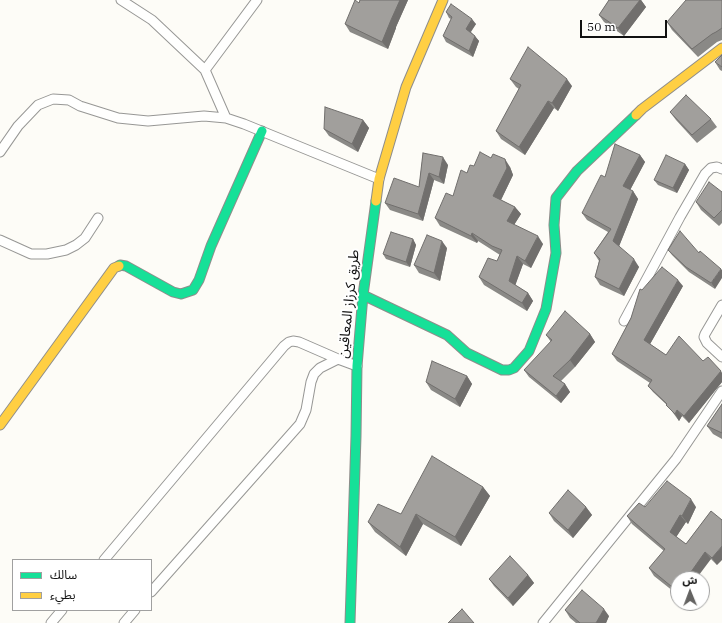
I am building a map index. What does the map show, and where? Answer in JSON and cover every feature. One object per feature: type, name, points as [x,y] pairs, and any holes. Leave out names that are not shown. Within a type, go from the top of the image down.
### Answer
[{"type":"street","points":[[121,0],[152,20],[205,70],[226,118]]},
{"type":"street","points":[[205,70],[257,0]]},
{"type":"street","name":"طريق كرزاز المعاقين","points":[[350,623],[357,366],[363,295],[379,179],[406,86],[442,0]]},
{"type":"street","points":[[363,295],[447,335],[467,353],[502,370],[514,368],[529,351],[546,309],[556,253],[554,225],[556,198],[576,171],[642,109],[722,48]]},
{"type":"street","points":[[0,152],[18,126],[38,105],[53,99],[69,100],[80,106],[118,118],[148,121],[204,116],[226,118],[262,131],[379,179]]},
{"type":"street","points":[[0,426],[114,268],[120,265],[126,266],[173,292],[181,294],[193,290],[199,280],[211,246],[262,131]]},
{"type":"street","points":[[624,321],[705,174],[711,168],[717,167],[722,170]]},
{"type":"street","points":[[0,240],[31,254],[47,254],[66,250],[85,238],[98,218]]},
{"type":"street","points":[[722,305],[704,337],[706,343],[722,357]]},
{"type":"street","points":[[105,559],[284,346],[289,342],[299,342],[357,366]]},
{"type":"street","points":[[152,591],[300,424],[306,410],[314,374],[320,368],[338,359]]},
{"type":"street","points":[[543,623],[676,459],[722,391]]},
{"type":"street","points":[[51,623],[61,611]]},
{"type":"street","points":[[124,623],[134,611]]},
{"type":"building","points":[[355,0],[359,3],[360,0],[400,0],[382,42],[345,24]]},
{"type":"building","points":[[609,0],[640,0],[618,28],[599,15]]},
{"type":"building","points":[[686,0],[722,0],[722,28],[692,49],[667,22]]},
{"type":"building","points":[[451,4],[472,19],[466,29],[475,36],[469,51],[443,36],[452,17],[446,12]]},
{"type":"building","points":[[528,47],[567,79],[552,103],[548,101],[519,147],[496,131],[521,85],[510,79]]},
{"type":"building","points":[[722,55],[722,67],[715,62]]},
{"type":"building","points":[[686,95],[711,119],[692,135],[670,112]]},
{"type":"building","points":[[325,107],[363,120],[352,144],[324,129]]},
{"type":"building","points":[[615,144],[640,155],[623,186],[633,191],[613,241],[634,259],[619,289],[595,277],[600,259],[594,253],[611,229],[582,213],[601,175],[605,177]]},
{"type":"building","points":[[480,152],[491,158],[493,154],[505,159],[507,168],[493,196],[515,207],[507,221],[538,236],[525,261],[517,256],[509,281],[528,293],[522,303],[479,277],[488,258],[497,261],[502,250],[492,246],[472,233],[471,236],[435,218],[446,193],[453,196],[461,170],[467,173],[470,165],[474,166]]},
{"type":"building","points":[[423,153],[443,157],[439,177],[429,173],[418,214],[385,203],[394,178],[419,187]]},
{"type":"building","points":[[666,155],[685,164],[673,188],[654,180]]},
{"type":"building","points":[[709,182],[722,192],[722,210],[714,218],[696,202]]},
{"type":"building","points":[[680,231],[699,253],[700,251],[721,269],[711,283],[686,267],[668,250]]},
{"type":"building","points":[[391,232],[413,239],[406,262],[383,254]]},
{"type":"building","points":[[427,235],[442,241],[434,273],[414,265]]},
{"type":"building","points":[[662,267],[678,280],[644,340],[666,355],[679,336],[703,361],[708,357],[721,371],[684,416],[677,410],[675,414],[648,386],[652,380],[612,354],[631,318],[640,289],[642,290]]},
{"type":"building","points":[[565,311],[590,334],[570,360],[553,376],[565,384],[556,396],[524,370],[552,340],[546,335]]},
{"type":"building","points":[[432,361],[467,376],[455,399],[426,382]]},
{"type":"building","points":[[722,404],[722,433],[707,426]]},
{"type":"building","points":[[432,456],[483,487],[455,537],[416,514],[400,547],[368,522],[378,504],[401,514]]},
{"type":"building","points":[[667,481],[691,499],[682,516],[680,515],[670,532],[686,544],[711,511],[722,520],[722,546],[712,558],[705,552],[692,571],[670,571],[670,585],[649,568],[665,549],[627,516],[639,503],[645,507]]},
{"type":"building","points":[[568,490],[586,507],[568,530],[549,513]]},
{"type":"building","points":[[510,556],[528,575],[508,598],[489,579]]},
{"type":"building","points":[[582,590],[604,609],[596,623],[580,623],[565,610]]},
{"type":"building","points":[[462,609],[474,623],[448,623]]},
{"type":"traffic: fast","points":[[363,295],[447,335],[467,353],[502,370],[514,368],[529,351],[546,309],[556,253],[554,225],[556,198],[577,171],[636,115]]},
{"type":"traffic: fast","points":[[119,266],[126,266],[173,292],[181,294],[193,290],[199,280],[211,246],[262,131]]},
{"type":"traffic: fast","points":[[350,623],[357,366],[363,295],[376,201]]},
{"type":"traffic: slow","points":[[376,201],[379,179],[406,87],[443,0]]},
{"type":"traffic: slow","points":[[636,115],[722,48]]},
{"type":"traffic: slow","points":[[0,425],[114,268],[119,266]]}]
